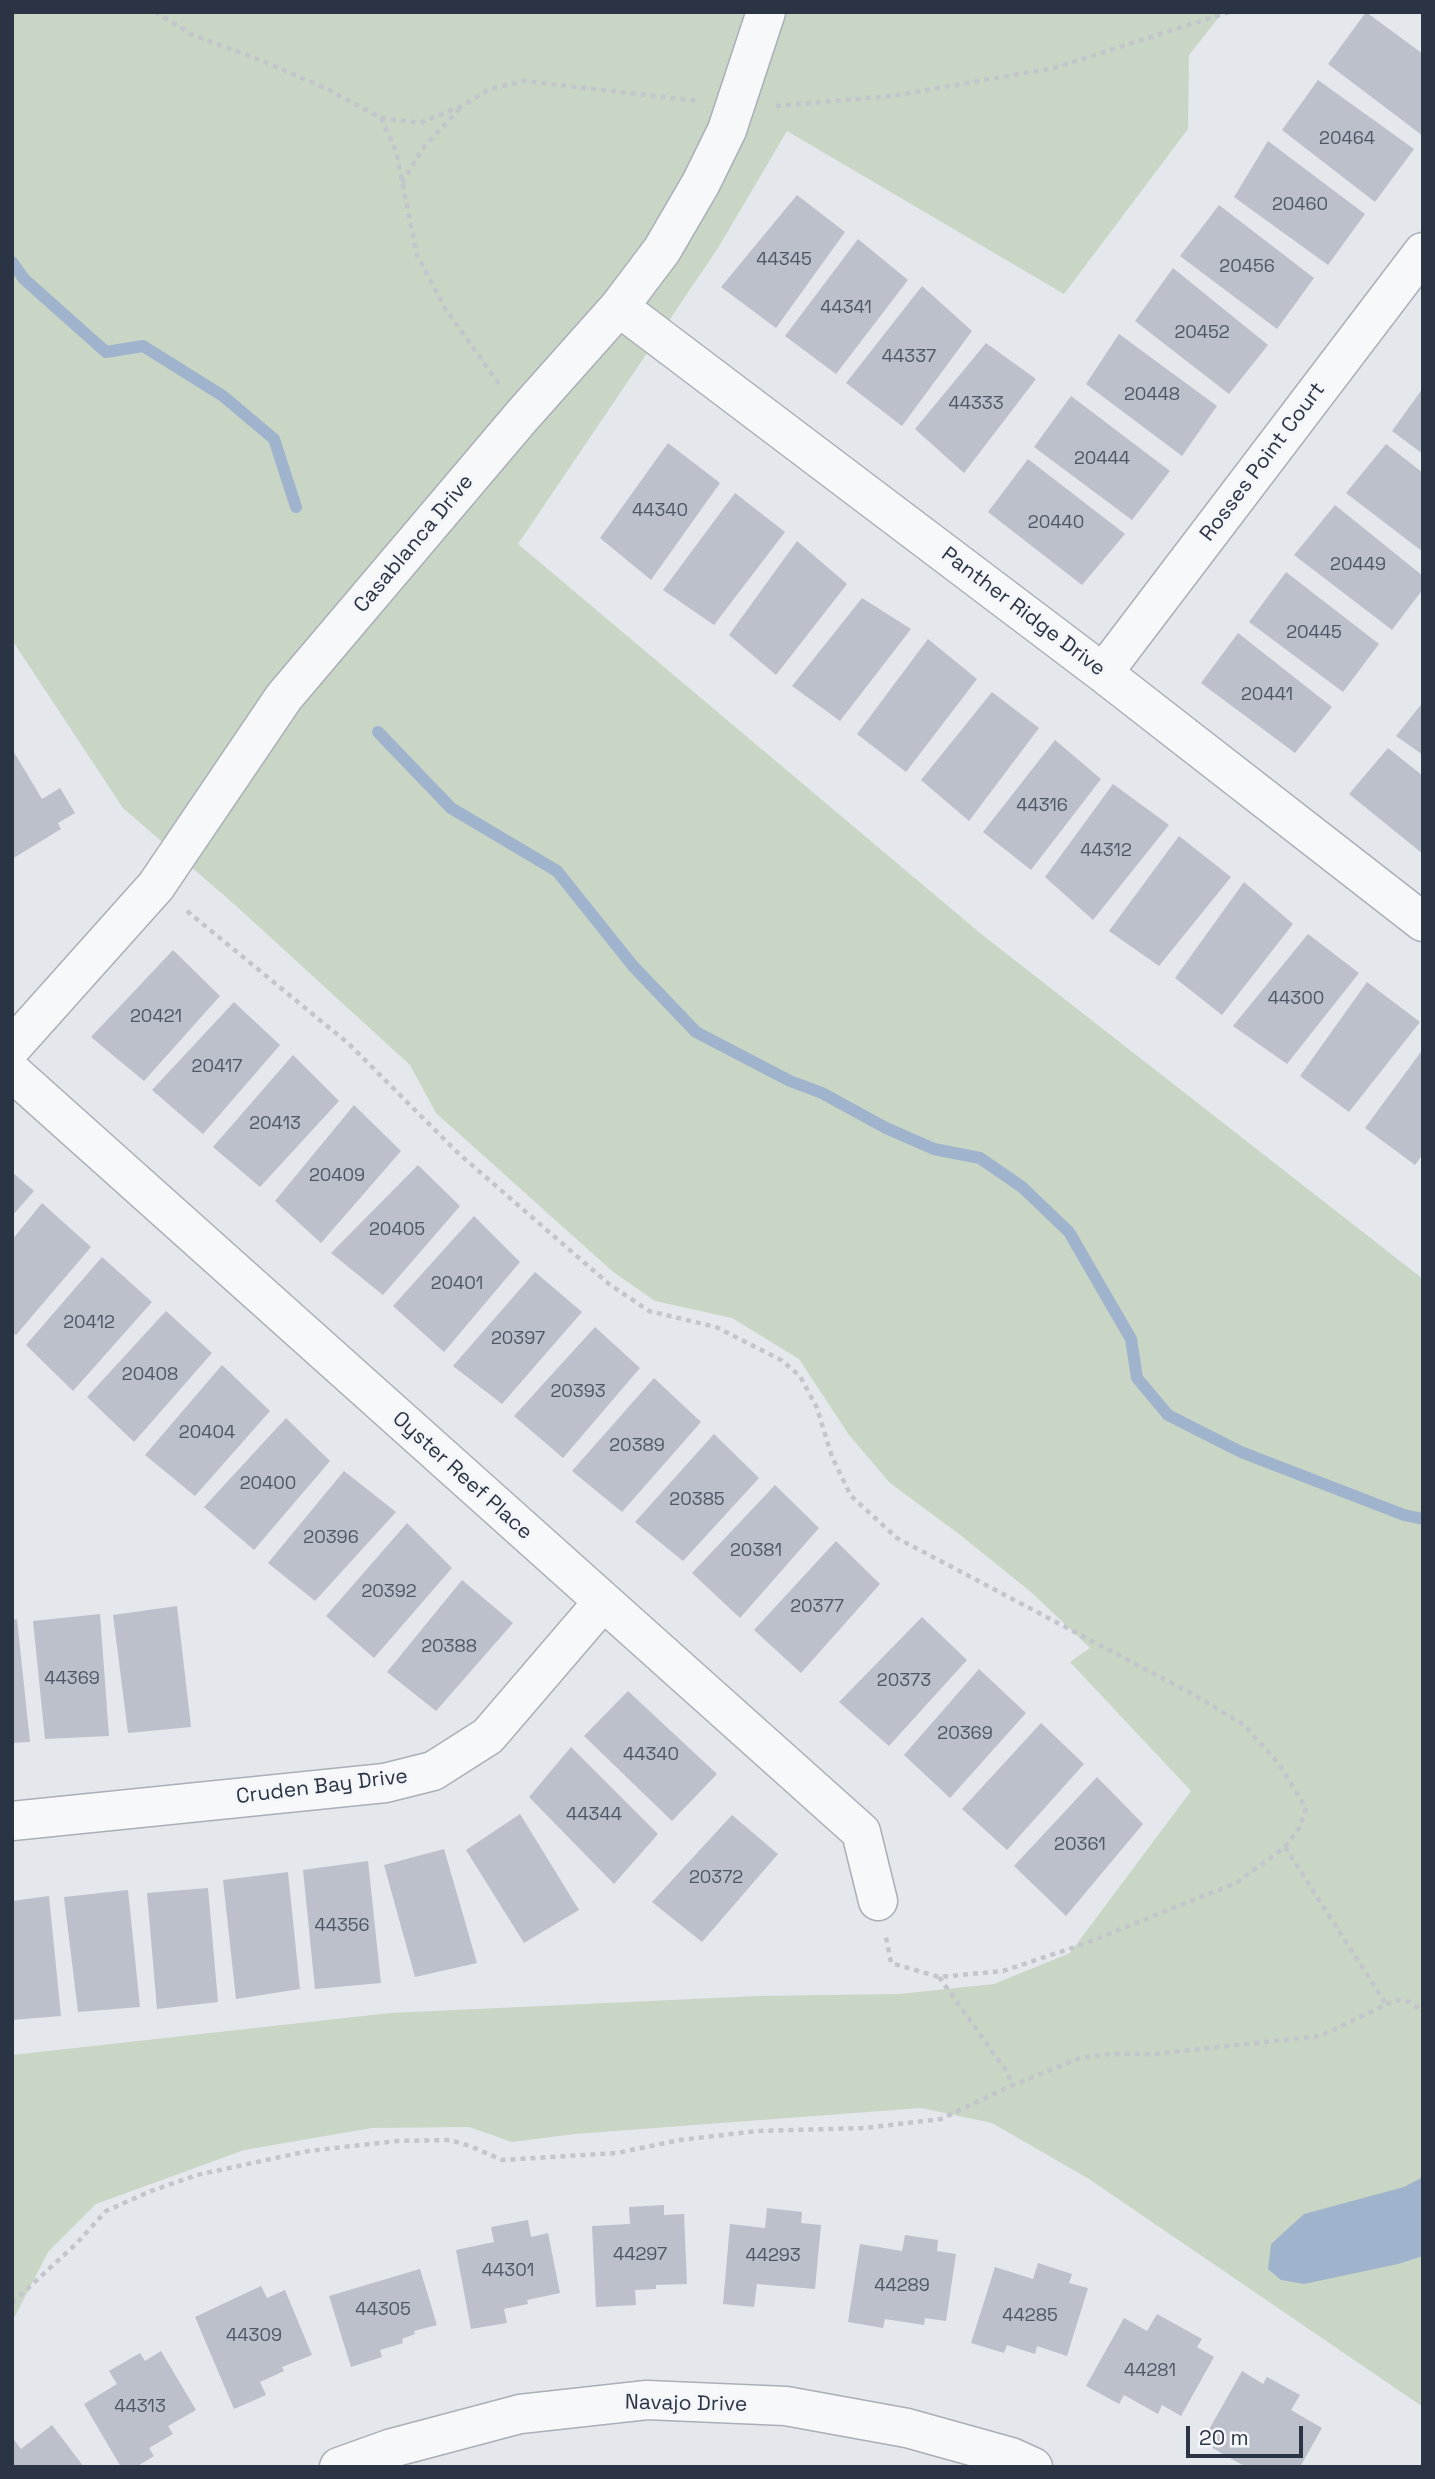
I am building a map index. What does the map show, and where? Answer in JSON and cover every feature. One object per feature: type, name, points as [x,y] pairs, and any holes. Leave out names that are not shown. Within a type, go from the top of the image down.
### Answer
[{"type":"street","name":"Casablanca Drive","points":[[12,1047],[156,886],[284,697],[522,416],[619,307],[662,250],[701,183],[736,105],[766,12]]},
{"type":"street","name":"Rosses Point Court","points":[[1103,673],[1423,252]]},
{"type":"street","name":"Panther Ridge Drive","points":[[619,307],[1103,673],[1423,922]]},
{"type":"street","name":"Oyster Reef Place","points":[[12,1072],[602,1603],[861,1832],[878,1901]]},
{"type":"street","name":"Cruden Bay Drive","points":[[12,1821],[385,1783],[433,1771],[488,1736],[602,1603]]},
{"type":"street","name":"Navajo Drive","points":[[338,2467],[392,2448],[520,2414],[647,2400],[786,2406],[907,2428],[1011,2457],[1033,2467]]},
{"type":"path","points":[[155,12],[191,34],[328,90],[381,118],[419,123],[462,106],[489,89],[524,81],[768,107],[892,96],[1054,68],[1229,12]]},
{"type":"path","points":[[402,184],[423,148],[462,106]]},
{"type":"path","points":[[381,118],[396,151],[417,255],[446,307],[522,416]]},
{"type":"path","points":[[156,886],[349,1044],[458,1153],[609,1284],[649,1311],[716,1327],[781,1360],[800,1376],[817,1408],[832,1457],[851,1496],[897,1538],[1196,1696],[1244,1725],[1279,1764],[1306,1808],[1300,1827],[1285,1847],[1236,1883],[1081,1945],[1003,1970],[939,1977],[891,1963],[878,1901]]},
{"type":"path","points":[[1285,1847],[1386,2004]]},
{"type":"path","points":[[939,1977],[1005,2069],[1013,2085]]},
{"type":"path","points":[[12,2303],[77,2243],[106,2211],[197,2175],[308,2151],[397,2141],[450,2140],[502,2160],[617,2153],[680,2140],[758,2131],[865,2128],[941,2119],[1013,2085],[1080,2058],[1155,2054],[1320,2035],[1396,2000],[1410,2002],[1423,2012]]},
{"type":"green space","points":[[12,12],[1223,12],[1189,55],[1188,129],[1064,294],[787,131],[718,248],[518,544],[980,933],[1423,1279],[1423,2407],[1089,2179],[992,2123],[921,2108],[575,2134],[512,2142],[469,2127],[372,2128],[244,2150],[96,2204],[48,2252],[12,2322],[12,2055],[390,2013],[758,1996],[899,1994],[994,1984],[1070,1953],[1191,1791],[1070,1662],[1090,1648],[1031,1592],[890,1483],[849,1435],[799,1359],[732,1318],[655,1301],[612,1271],[436,1113],[410,1065],[234,904],[123,808],[12,640]]},
{"type":"water","points":[[1423,2177],[1423,2256],[1304,2284],[1281,2280],[1268,2269],[1271,2244],[1304,2214],[1404,2187]]},
{"type":"building","points":[[1366,12],[1423,54],[1423,136],[1328,64]]},
{"type":"building","points":[[1318,80],[1414,149],[1375,202],[1282,130]]},
{"type":"building","points":[[1268,141],[1365,214],[1328,265],[1234,197]]},
{"type":"building","points":[[797,195],[845,232],[776,328],[721,287]]},
{"type":"building","points":[[1219,205],[1314,278],[1277,329],[1180,256]]},
{"type":"building","points":[[858,239],[908,280],[836,374],[785,336]]},
{"type":"building","points":[[1173,268],[1268,345],[1229,394],[1135,321]]},
{"type":"building","points":[[922,286],[972,331],[902,426],[846,383]]},
{"type":"building","points":[[1119,334],[1217,406],[1182,456],[1086,384]]},
{"type":"building","points":[[986,343],[1036,379],[964,473],[915,429]]},
{"type":"building","points":[[1423,388],[1423,454],[1392,431]]},
{"type":"building","points":[[1071,396],[1170,471],[1132,520],[1034,447]]},
{"type":"building","points":[[668,443],[720,483],[651,580],[600,538]]},
{"type":"building","points":[[1386,444],[1423,473],[1423,552],[1346,493]]},
{"type":"building","points":[[1028,459],[1125,534],[1082,585],[988,512]]},
{"type":"building","points":[[735,493],[785,532],[714,625],[663,590]]},
{"type":"building","points":[[1335,505],[1423,576],[1423,589],[1392,630],[1294,555]]},
{"type":"building","points":[[797,541],[847,584],[776,675],[729,635]]},
{"type":"building","points":[[1286,572],[1379,644],[1343,692],[1249,622]]},
{"type":"building","points":[[862,598],[911,629],[840,721],[792,686]]},
{"type":"building","points":[[1238,633],[1332,707],[1295,753],[1201,683]]},
{"type":"building","points":[[928,639],[977,679],[906,772],[857,734]]},
{"type":"building","points":[[992,692],[1039,728],[969,821],[921,780]]},
{"type":"building","points":[[1423,702],[1423,755],[1396,736]]},
{"type":"building","points":[[1055,740],[1101,779],[1031,870],[983,832]]},
{"type":"building","points":[[1388,748],[1423,776],[1423,854],[1349,794]]},
{"type":"building","points":[[12,749],[42,799],[60,788],[75,813],[58,823],[61,829],[12,859]]},
{"type":"building","points":[[1113,784],[1169,825],[1093,920],[1045,877]]},
{"type":"building","points":[[1179,836],[1231,877],[1159,966],[1109,931]]},
{"type":"building","points":[[1244,882],[1293,924],[1222,1015],[1175,978]]},
{"type":"building","points":[[1308,934],[1359,973],[1287,1064],[1233,1026]]},
{"type":"building","points":[[173,950],[220,996],[144,1081],[91,1037]]},
{"type":"building","points":[[1367,982],[1420,1022],[1349,1112],[1300,1076]]},
{"type":"building","points":[[234,1002],[280,1045],[203,1134],[152,1090]]},
{"type":"building","points":[[1423,1049],[1423,1154],[1415,1165],[1365,1128]]},
{"type":"building","points":[[293,1055],[339,1101],[260,1187],[213,1147]]},
{"type":"building","points":[[354,1105],[401,1151],[321,1243],[275,1201]]},
{"type":"building","points":[[418,1165],[460,1206],[383,1295],[331,1253]]},
{"type":"building","points":[[12,1172],[34,1191],[12,1216]]},
{"type":"building","points":[[42,1203],[91,1247],[16,1335],[12,1333],[12,1240]]},
{"type":"building","points":[[474,1216],[520,1262],[444,1352],[393,1306]]},
{"type":"building","points":[[102,1257],[152,1302],[73,1391],[26,1345]]},
{"type":"building","points":[[535,1272],[582,1312],[502,1404],[453,1366]]},
{"type":"building","points":[[166,1311],[212,1353],[134,1442],[87,1397]]},
{"type":"building","points":[[595,1327],[640,1368],[563,1458],[514,1416]]},
{"type":"building","points":[[222,1365],[270,1411],[195,1496],[145,1455]]},
{"type":"building","points":[[654,1378],[701,1422],[622,1512],[572,1471]]},
{"type":"building","points":[[286,1418],[330,1461],[254,1550],[204,1507]]},
{"type":"building","points":[[714,1434],[759,1478],[683,1561],[635,1522]]},
{"type":"building","points":[[344,1471],[396,1512],[315,1601],[268,1563]]},
{"type":"building","points":[[775,1485],[819,1528],[740,1618],[692,1573]]},
{"type":"building","points":[[407,1523],[452,1568],[374,1658],[326,1616]]},
{"type":"building","points":[[836,1541],[880,1584],[801,1673],[754,1630]]},
{"type":"building","points":[[462,1580],[513,1623],[436,1711],[387,1672]]},
{"type":"building","points":[[177,1606],[191,1727],[128,1733],[113,1615]]},
{"type":"building","points":[[100,1614],[109,1736],[45,1739],[33,1621]]},
{"type":"building","points":[[922,1617],[967,1660],[889,1746],[839,1702]]},
{"type":"building","points":[[17,1619],[30,1742],[12,1743],[12,1620]]},
{"type":"building","points":[[979,1669],[1026,1713],[950,1798],[904,1755]]},
{"type":"building","points":[[628,1691],[717,1774],[672,1821],[584,1736]]},
{"type":"building","points":[[1041,1723],[1084,1764],[1007,1850],[962,1809]]},
{"type":"building","points":[[571,1747],[658,1834],[614,1884],[529,1797]]},
{"type":"building","points":[[1097,1777],[1143,1824],[1066,1916],[1014,1866]]},
{"type":"building","points":[[520,1814],[579,1910],[524,1943],[466,1850]]},
{"type":"building","points":[[732,1815],[778,1854],[702,1942],[652,1902]]},
{"type":"building","points":[[444,1849],[477,1963],[415,1977],[384,1865]]},
{"type":"building","points":[[368,1861],[381,1983],[315,1989],[303,1870]]},
{"type":"building","points":[[288,1872],[300,1989],[236,1999],[223,1880]]},
{"type":"building","points":[[208,1888],[218,2002],[157,2009],[147,1893]]},
{"type":"building","points":[[128,1890],[140,2007],[78,2012],[64,1897]]},
{"type":"building","points":[[49,1896],[61,2016],[12,2020],[12,1901]]},
{"type":"building","points":[[664,2205],[664,2215],[684,2214],[687,2284],[656,2285],[656,2289],[635,2290],[636,2305],[596,2307],[592,2226],[630,2224],[629,2207]]},
{"type":"building","points":[[767,2208],[802,2212],[801,2223],[821,2225],[815,2289],[757,2284],[754,2307],[723,2304],[730,2224],[765,2228]]},
{"type":"building","points":[[528,2220],[531,2237],[548,2233],[560,2293],[527,2300],[528,2304],[504,2309],[507,2323],[471,2329],[456,2250],[494,2242],[491,2227]]},
{"type":"building","points":[[905,2235],[938,2240],[937,2251],[956,2254],[946,2321],[925,2318],[924,2325],[885,2319],[883,2328],[848,2322],[860,2244],[902,2251]]},
{"type":"building","points":[[1038,2263],[1072,2274],[1069,2283],[1088,2288],[1067,2356],[1037,2346],[1035,2354],[1007,2345],[1004,2353],[971,2343],[995,2267],[1033,2279]]},
{"type":"building","points":[[420,2269],[437,2325],[414,2331],[415,2334],[402,2339],[403,2343],[380,2350],[382,2357],[351,2367],[329,2296]]},
{"type":"building","points":[[261,2286],[267,2298],[285,2290],[312,2355],[282,2367],[284,2371],[260,2382],[266,2395],[234,2409],[195,2317]]},
{"type":"building","points":[[1157,2314],[1202,2339],[1197,2347],[1214,2357],[1181,2416],[1162,2405],[1158,2414],[1124,2395],[1119,2404],[1086,2386],[1124,2318],[1147,2331]]},
{"type":"building","points":[[161,2351],[196,2410],[168,2426],[173,2434],[149,2448],[154,2456],[136,2467],[121,2467],[84,2404],[117,2384],[109,2371],[140,2353],[145,2361]]},
{"type":"building","points":[[1242,2371],[1263,2384],[1267,2377],[1300,2395],[1291,2410],[1322,2428],[1300,2467],[1246,2467],[1202,2442]]},
{"type":"building","points":[[52,2425],[84,2467],[12,2467],[12,2437],[21,2449]]},
{"type":"waterway","points":[[12,262],[24,279],[106,352],[143,346],[223,396],[274,439],[296,507]]},
{"type":"waterway","points":[[378,732],[451,808],[557,871],[633,966],[696,1032],[790,1081],[822,1093],[886,1128],[934,1149],[980,1158],[1022,1187],[1069,1232],[1131,1339],[1137,1378],[1168,1415],[1241,1452],[1404,1515],[1423,1519]]}]
